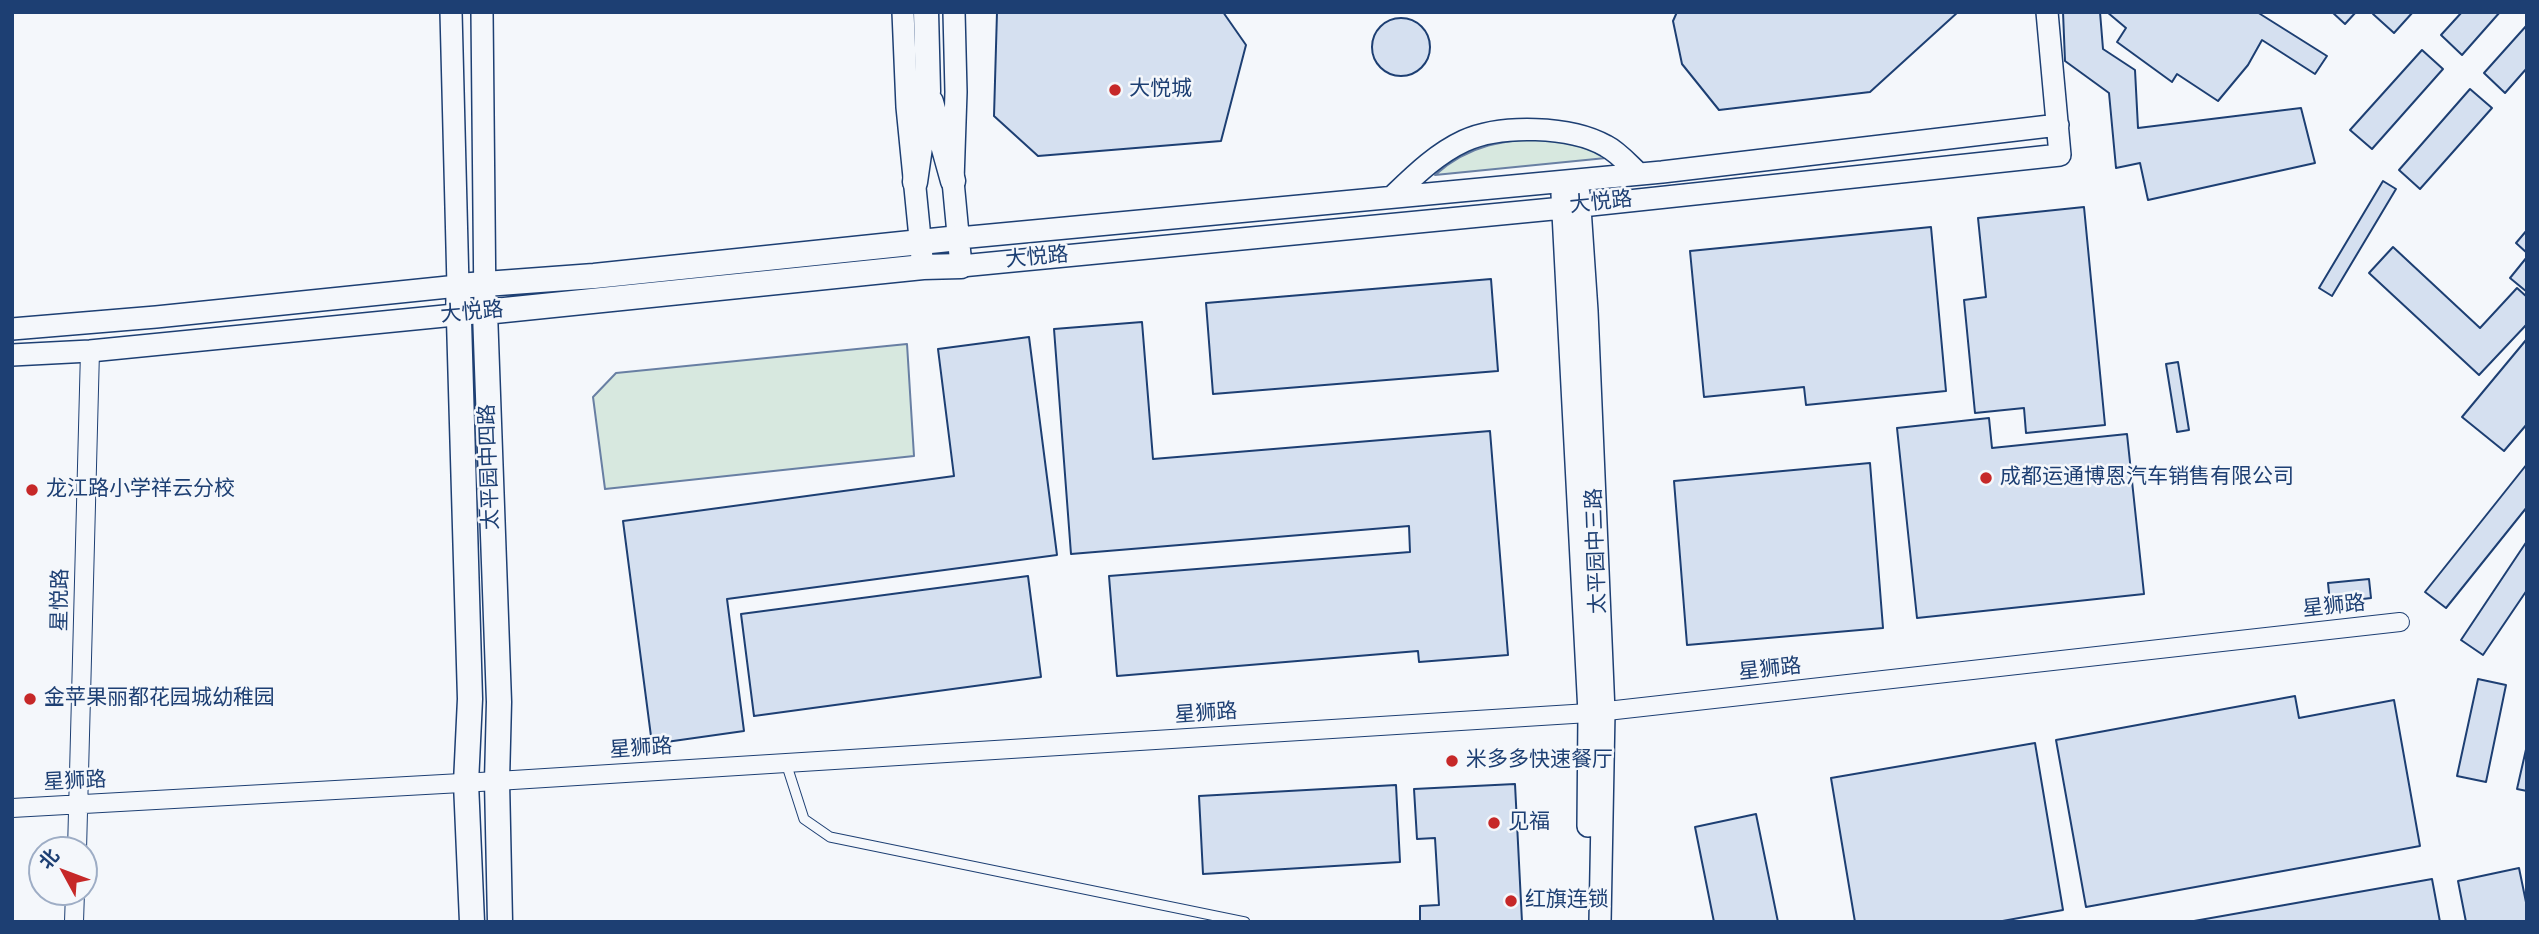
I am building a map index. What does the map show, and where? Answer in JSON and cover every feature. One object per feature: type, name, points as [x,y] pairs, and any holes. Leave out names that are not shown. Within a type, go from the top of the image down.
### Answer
[{"type":"main road","points":[[915,182],[928,92],[926,12]]},
{"type":"main road","points":[[928,92],[953,181]]},
{"type":"main road","points":[[472,922],[466,783],[470,699],[458,286],[959,238]]},
{"type":"main road","name":"大悦路","points":[[485,312],[961,265]]},
{"type":"main road","name":"太平园中四路","points":[[485,312],[499,702],[496,781],[500,922]]},
{"type":"street","points":[[12,329],[458,286],[451,12]]},
{"type":"street","name":"太平园中四路","points":[[482,12],[485,312]]},
{"type":"street","points":[[903,12],[907,107],[923,267]]},
{"type":"street","points":[[954,12],[956,92],[953,181],[961,265]]},
{"type":"street","points":[[959,238],[1639,174],[2058,125],[2048,12]]},
{"type":"street","name":"大悦路","points":[[961,265],[1571,207],[2060,155],[2058,125]]},
{"type":"street","points":[[1392,197],[1425,165],[1465,140],[1514,129],[1567,131],[1607,146],[1639,174]]},
{"type":"street","name":"太平园中三路","points":[[1569,181],[1597,713],[1600,922]]},
{"type":"street","name":"大悦路","points":[[12,355],[90,351],[485,312]]},
{"type":"street","name":"星悦路","points":[[78,836],[90,351]]},
{"type":"street","name":"星狮路","points":[[12,808],[466,783],[1597,713],[2400,622]]},
{"type":"street","name":"太平园中三路","points":[[1585,922],[1597,713]]},
{"type":"lane","points":[[786,763],[804,819],[831,837],[1245,922]]},
{"type":"shaded area","points":[[1549,138],[1585,145],[1606,158],[1435,175],[1461,156],[1475,150],[1502,142]]},
{"type":"shaded area","points":[[907,344],[914,456],[605,489],[593,397],[616,373]]},
{"type":"building","name":"大悦城","points":[[997,12],[1223,12],[1246,45],[1221,141],[1038,156],[994,116]]},
{"type":"building","points":[[1677,12],[1958,12],[1870,92],[1719,110],[1682,64],[1673,21]]},
{"type":"building","points":[[2063,12],[2100,12],[2103,49],[2135,70],[2138,128],[2301,108],[2315,163],[2148,200],[2140,163],[2116,168],[2109,93],[2065,61]]},
{"type":"building","points":[[2107,12],[2257,12],[2327,56],[2315,74],[2262,40],[2248,65],[2218,101],[2177,74],[2172,82],[2117,42],[2126,28]]},
{"type":"building","points":[[2332,12],[2356,12],[2345,24]]},
{"type":"building","points":[[2413,12],[2394,33],[2373,14]]},
{"type":"building","points":[[2462,12],[2500,12],[2462,55],[2441,35]]},
{"type":"building","points":[[1401,18],[1417,23],[1425,31],[1430,47],[1425,63],[1417,71],[1401,76],[1385,71],[1377,63],[1372,47],[1377,31],[1385,23]]},
{"type":"building","points":[[2527,25],[2527,68],[2505,93],[2484,73]]},
{"type":"building","points":[[2422,50],[2443,69],[2372,149],[2350,130]]},
{"type":"building","points":[[2470,89],[2492,108],[2420,189],[2399,170]]},
{"type":"building","points":[[2383,181],[2396,189],[2332,296],[2319,288]]},
{"type":"building","points":[[2084,207],[2105,425],[2026,433],[2024,408],[1975,413],[1964,300],[1986,297],[1978,218]]},
{"type":"building","points":[[1931,227],[1946,391],[1806,405],[1804,387],[1704,397],[1690,251]]},
{"type":"building","points":[[2527,230],[2527,253],[2516,243]]},
{"type":"building","points":[[2393,247],[2480,328],[2517,288],[2527,297],[2527,324],[2479,375],[2369,273]]},
{"type":"building","points":[[2527,257],[2527,292],[2510,278]]},
{"type":"building","points":[[1491,279],[1498,371],[1213,394],[1206,303]]},
{"type":"building","points":[[1142,322],[1153,459],[1490,431],[1508,655],[1419,662],[1418,651],[1117,676],[1109,576],[1410,552],[1409,526],[1071,554],[1054,329]]},
{"type":"building","points":[[1029,337],[1057,555],[727,599],[744,731],[652,744],[623,521],[954,476],[938,349]]},
{"type":"building","points":[[2526,340],[2527,424],[2504,451],[2462,417]]},
{"type":"building","points":[[2178,362],[2189,430],[2177,432],[2166,364]]},
{"type":"building","points":[[1989,418],[1992,448],[2127,434],[2144,594],[1917,618],[1897,428]]},
{"type":"building","points":[[1870,463],[1883,628],[1687,645],[1674,481]]},
{"type":"building","points":[[2527,464],[2527,507],[2446,608],[2425,592]]},
{"type":"building","points":[[2527,541],[2527,590],[2483,655],[2461,640]]},
{"type":"building","points":[[1028,576],[1041,677],[754,716],[741,614]]},
{"type":"building","points":[[2369,579],[2371,598],[2330,603],[2328,583]]},
{"type":"building","points":[[2478,679],[2506,685],[2486,782],[2457,776]]},
{"type":"building","points":[[2295,696],[2299,718],[2394,700],[2420,846],[2086,907],[2056,740]]},
{"type":"building","points":[[2035,743],[2063,910],[1997,922],[1855,922],[1831,778]]},
{"type":"building","points":[[2527,745],[2527,791],[2517,789]]},
{"type":"building","points":[[1515,784],[1522,922],[1420,922],[1420,906],[1439,905],[1435,838],[1417,839],[1414,789]]},
{"type":"building","points":[[1396,785],[1400,862],[1203,874],[1199,796]]},
{"type":"building","points":[[1756,814],[1778,922],[1714,922],[1695,827]]},
{"type":"building","points":[[2519,868],[2527,907],[2527,922],[2466,922],[2458,881]]},
{"type":"building","points":[[2432,879],[2440,922],[2194,921]]},
{"type":"place","name":"大悦城","points":[[1115,90]]},
{"type":"place","name":"成都运通博恩汽车销售有限公司","points":[[1986,478]]},
{"type":"place","name":"龙江路小学祥云分校","points":[[32,490]]},
{"type":"place","name":"金苹果丽都花园城幼稚园","points":[[30,699]]},
{"type":"place","name":"米多多快速餐厅","points":[[1452,761]]},
{"type":"place","name":"见福","points":[[1494,823]]},
{"type":"place","name":"红旗连锁","points":[[1511,901]]}]
